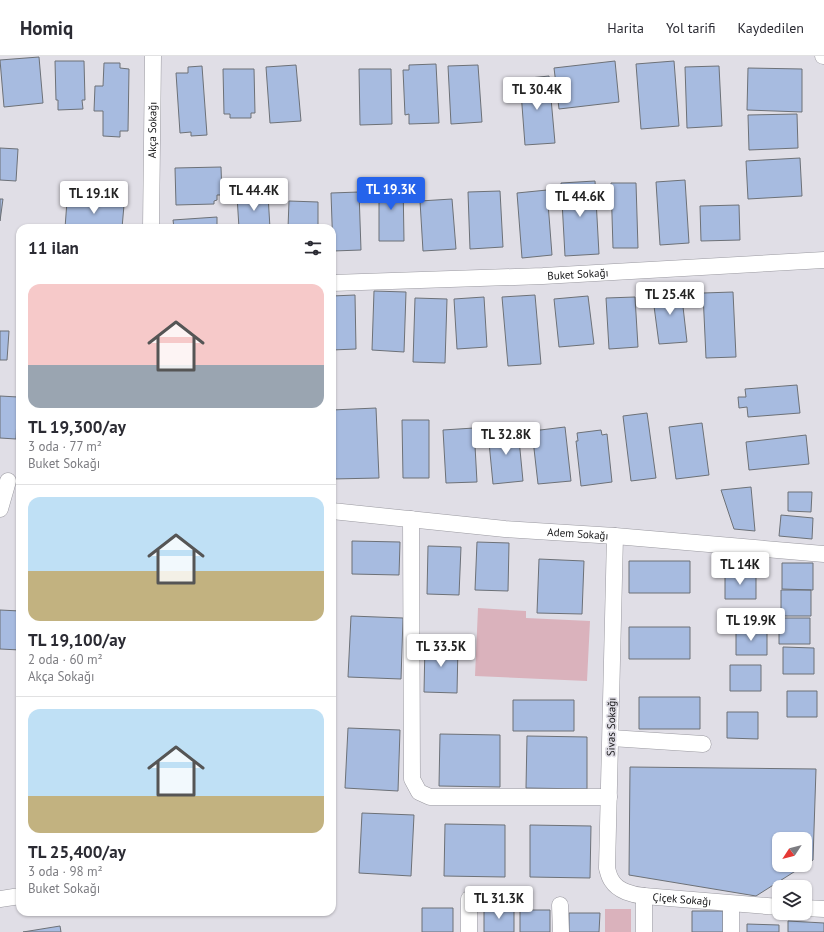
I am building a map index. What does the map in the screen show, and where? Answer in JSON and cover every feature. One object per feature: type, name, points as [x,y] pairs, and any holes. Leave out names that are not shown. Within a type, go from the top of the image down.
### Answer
[{"type":"street","name":"Akça Sokağı","points":[[150,224],[153,56]]},
{"type":"street","name":"Buket Sokağı","points":[[336,283],[543,276],[824,260]]},
{"type":"street","points":[[0,509],[9,480]]},
{"type":"street","name":"Adem Sokağı","points":[[336,510],[505,529],[615,536],[824,554]]},
{"type":"street","points":[[411,519],[412,779],[419,792],[430,797],[609,798]]},
{"type":"street","name":"Sivas Sokağı","points":[[615,536],[607,868],[612,881],[620,888],[631,895],[644,896]]},
{"type":"street","points":[[611,738],[703,744]]},
{"type":"street","name":"Çiçek Sokağı","points":[[644,932],[644,896],[731,904]]},
{"type":"street","points":[[0,899],[16,897]]},
{"type":"street","points":[[469,899],[469,932]]},
{"type":"street","points":[[731,932],[731,904],[772,906]]},
{"type":"street","points":[[560,905],[561,932]]},
{"type":"street","points":[[812,908],[824,909]]},
{"type":"shaded area","points":[[478,608],[526,611],[526,618],[590,621],[587,681],[475,676]]},
{"type":"shaded area","points":[[605,909],[631,909],[631,932],[605,932]]},
{"type":"building","points":[[39,57],[43,103],[4,107],[0,60]]},
{"type":"building","points":[[55,61],[84,61],[85,100],[82,100],[83,109],[58,110],[58,100],[56,100]]},
{"type":"building","points":[[615,61],[619,102],[559,109],[554,68]]},
{"type":"building","points":[[674,61],[679,126],[641,129],[636,64]]},
{"type":"building","points":[[104,63],[120,63],[120,68],[129,69],[128,131],[120,131],[120,137],[103,136],[103,111],[94,111],[95,86],[103,86]]},
{"type":"building","points":[[436,64],[439,123],[409,124],[409,114],[405,115],[403,70],[409,70],[409,65]]},
{"type":"building","points":[[296,65],[301,121],[270,123],[266,67]]},
{"type":"building","points":[[478,65],[482,122],[451,124],[448,66]]},
{"type":"building","points":[[202,66],[207,135],[191,136],[191,132],[180,133],[176,73],[188,73],[188,67]]},
{"type":"building","points":[[719,66],[722,126],[687,128],[685,67]]},
{"type":"building","points":[[748,68],[802,69],[802,112],[747,110]]},
{"type":"building","points":[[223,69],[254,69],[255,113],[251,113],[251,118],[230,118],[230,114],[224,114]]},
{"type":"building","points":[[359,69],[391,69],[392,124],[360,125]]},
{"type":"building","points":[[549,76],[555,143],[525,145],[520,79]]},
{"type":"building","points":[[797,114],[798,148],[749,150],[748,115]]},
{"type":"building","points":[[0,148],[18,149],[16,181],[0,180]]},
{"type":"building","points":[[800,158],[802,196],[748,199],[746,161]]},
{"type":"building","points":[[221,167],[222,195],[217,195],[217,200],[214,201],[214,204],[176,205],[175,168]]},
{"type":"building","points":[[685,180],[689,243],[660,245],[656,182]]},
{"type":"building","points":[[379,181],[403,181],[404,241],[379,241]]},
{"type":"building","points":[[595,181],[599,254],[565,256],[561,183]]},
{"type":"building","points":[[611,183],[636,183],[638,248],[613,248]]},
{"type":"building","points":[[547,190],[552,255],[522,258],[517,193]]},
{"type":"building","points":[[500,191],[503,247],[470,249],[468,192]]},
{"type":"building","points":[[359,192],[361,250],[336,251],[336,224],[332,224],[331,193]]},
{"type":"building","points":[[268,195],[270,224],[239,224],[237,196]]},
{"type":"building","points":[[0,199],[3,199],[0,221]]},
{"type":"building","points":[[452,199],[456,249],[423,251],[420,201]]},
{"type":"building","points":[[67,201],[124,205],[122,224],[65,224]]},
{"type":"building","points":[[289,201],[318,202],[318,224],[288,224]]},
{"type":"building","points":[[739,205],[740,240],[701,241],[700,206]]},
{"type":"building","points":[[217,217],[217,224],[174,224],[173,220]]},
{"type":"building","points":[[681,289],[687,342],[659,344],[652,291]]},
{"type":"building","points":[[374,291],[406,292],[404,352],[372,350]]},
{"type":"building","points":[[733,292],[736,357],[706,358],[703,293]]},
{"type":"building","points":[[355,295],[356,349],[336,350],[336,296]]},
{"type":"building","points":[[535,295],[541,364],[508,366],[502,297]]},
{"type":"building","points":[[588,296],[594,344],[559,347],[554,299]]},
{"type":"building","points":[[484,297],[487,347],[457,349],[454,299]]},
{"type":"building","points":[[635,297],[638,347],[609,349],[606,298]]},
{"type":"building","points":[[415,298],[447,299],[445,363],[413,362]]},
{"type":"building","points":[[0,331],[9,331],[7,360],[0,360]]},
{"type":"building","points":[[797,385],[800,413],[748,417],[747,407],[739,408],[738,397],[746,397],[745,389]]},
{"type":"building","points":[[0,396],[16,397],[16,439],[0,438]]},
{"type":"building","points":[[376,408],[379,478],[336,479],[336,410]]},
{"type":"building","points":[[647,413],[656,478],[631,481],[623,416]]},
{"type":"building","points":[[402,420],[429,420],[429,478],[403,478]]},
{"type":"building","points":[[702,423],[709,475],[676,479],[669,427]]},
{"type":"building","points":[[565,427],[571,481],[538,484],[532,431]]},
{"type":"building","points":[[474,428],[477,482],[446,483],[443,430]]},
{"type":"building","points":[[518,429],[523,481],[493,484],[488,432]]},
{"type":"building","points":[[601,430],[602,435],[607,434],[612,482],[581,486],[576,441],[578,441],[577,433]]},
{"type":"building","points":[[806,435],[809,464],[749,470],[746,442]]},
{"type":"building","points":[[751,487],[755,531],[734,529],[721,490]]},
{"type":"building","points":[[788,492],[812,492],[811,512],[788,511]]},
{"type":"building","points":[[781,515],[813,518],[812,539],[779,536]]},
{"type":"building","points":[[352,541],[400,542],[399,575],[352,574]]},
{"type":"building","points":[[477,542],[509,543],[508,591],[475,590]]},
{"type":"building","points":[[428,546],[461,547],[459,595],[427,594]]},
{"type":"building","points":[[539,559],[584,561],[582,614],[537,613]]},
{"type":"building","points":[[629,561],[690,561],[690,593],[629,593]]},
{"type":"building","points":[[782,563],[813,563],[813,590],[782,589]]},
{"type":"building","points":[[725,572],[756,573],[756,599],[725,599]]},
{"type":"building","points":[[781,590],[811,590],[811,616],[781,616]]},
{"type":"building","points":[[0,610],[16,611],[16,650],[0,649]]},
{"type":"building","points":[[351,616],[403,618],[401,679],[348,677]]},
{"type":"building","points":[[779,618],[810,618],[810,644],[779,644]]},
{"type":"building","points":[[629,627],[690,627],[690,659],[629,659]]},
{"type":"building","points":[[736,628],[767,629],[767,655],[736,655]]},
{"type":"building","points":[[425,644],[458,645],[457,693],[424,692]]},
{"type":"building","points":[[783,647],[814,648],[814,674],[783,674]]},
{"type":"building","points":[[730,665],[761,665],[761,691],[730,691]]},
{"type":"building","points":[[787,691],[817,691],[817,717],[787,717]]},
{"type":"building","points":[[639,697],[700,697],[700,729],[639,729]]},
{"type":"building","points":[[513,700],[574,700],[574,731],[513,731]]},
{"type":"building","points":[[727,712],[758,712],[758,739],[727,738]]},
{"type":"building","points":[[348,728],[400,730],[398,791],[345,788]]},
{"type":"building","points":[[440,734],[500,735],[500,787],[439,786]]},
{"type":"building","points":[[527,736],[587,737],[587,789],[526,788]]},
{"type":"building","points":[[630,767],[816,769],[813,860],[812,832],[772,832],[772,872],[794,872],[781,880],[772,880],[772,886],[756,896],[629,875]]},
{"type":"building","points":[[362,813],[414,815],[411,876],[359,873]]},
{"type":"building","points":[[445,824],[505,825],[505,877],[444,876]]},
{"type":"building","points":[[530,825],[591,826],[590,878],[530,877]]},
{"type":"building","points":[[422,908],[453,908],[453,932],[422,932]]},
{"type":"building","points":[[484,908],[514,908],[514,932],[484,932]]},
{"type":"building","points":[[520,910],[550,910],[550,932],[520,932]]},
{"type":"building","points":[[692,911],[723,911],[723,932],[692,932]]},
{"type":"building","points":[[569,913],[600,913],[599,932],[569,932]]},
{"type":"building","points":[[788,921],[824,923],[824,932],[788,932]]},
{"type":"building","points":[[747,924],[779,925],[779,932],[747,932]]},
{"type":"building","points":[[60,926],[61,932],[23,932]]}]
